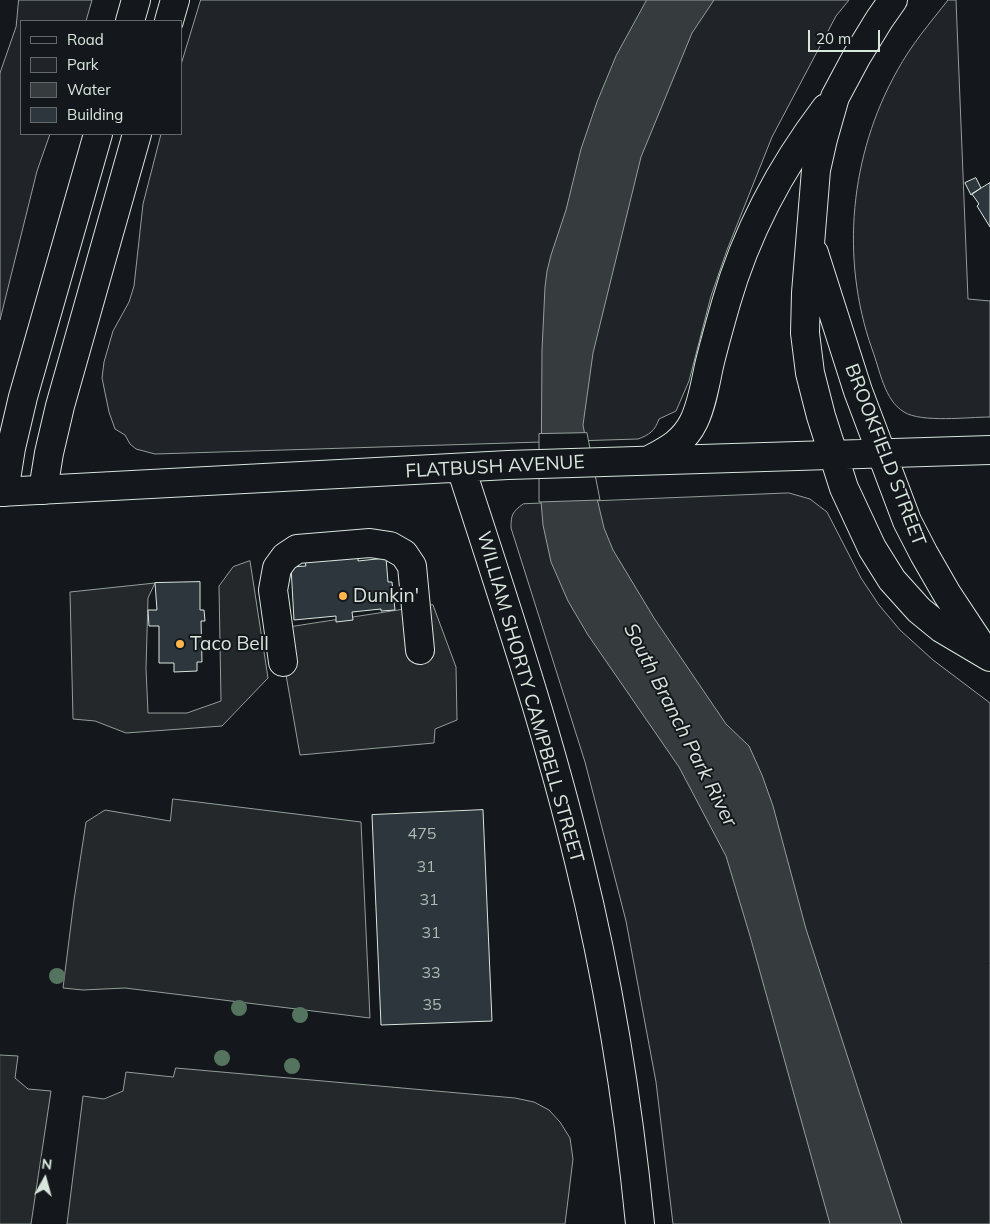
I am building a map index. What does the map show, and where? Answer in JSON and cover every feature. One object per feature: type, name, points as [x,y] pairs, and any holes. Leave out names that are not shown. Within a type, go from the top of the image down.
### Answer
[{"type":"main road","points":[[130,20],[136,0]]},
{"type":"main road","points":[[169,20],[175,0]]},
{"type":"main road","name":"BROOKFIELD STREET","points":[[894,0],[878,20],[835,96],[816,170],[806,293],[805,333],[810,373],[821,416],[844,488],[872,548],[892,580],[919,610],[941,628],[989,657]]},
{"type":"main road","points":[[646,461],[669,450],[683,439],[693,422],[701,400],[727,301],[745,250],[762,211],[783,171],[805,136],[835,96]]},
{"type":"main road","points":[[2,492],[25,390],[98,135]]},
{"type":"main road","points":[[43,490],[60,406],[137,135]]},
{"type":"main road","name":"BROOKFIELD STREET","points":[[810,240],[858,391],[907,521],[947,594],[989,657]]},
{"type":"main road","name":"FLATBUSH AVENUE","points":[[2,492],[537,464],[990,450]]},
{"type":"main road","name":"WILLIAM SHORTY CAMPBELL STREET","points":[[461,468],[539,711],[579,860],[616,1034],[633,1147],[640,1224]]},
{"type":"main road","points":[[282,662],[273,590],[277,568],[285,557],[297,549],[370,543],[390,546],[404,554],[412,566],[420,650]]},
{"type":"green space","points":[[19,0],[92,0],[86,20],[20,20],[20,135],[50,135],[37,171],[0,320],[0,73],[16,27]]},
{"type":"green space","points":[[201,0],[849,0],[836,16],[772,137],[727,250],[711,296],[689,381],[676,411],[659,419],[653,430],[638,439],[155,454],[136,449],[130,444],[125,435],[115,429],[109,412],[102,378],[104,362],[113,331],[129,302],[134,286],[143,204],[161,135],[182,135],[182,62]]},
{"type":"green space","points":[[948,0],[956,0],[968,299],[990,301],[990,417],[946,419],[922,417],[904,412],[897,407],[887,392],[880,375],[862,314],[856,279],[853,243],[855,207],[860,172],[869,137],[881,103],[902,61]]},
{"type":"green space","points":[[789,493],[810,499],[827,512],[861,578],[879,605],[900,630],[933,660],[990,703],[990,1224],[673,1224],[656,1082],[626,921],[585,762],[511,528],[511,520],[516,509],[523,504]]},
{"type":"shaded area","points":[[250,561],[268,678],[222,726],[126,733],[95,721],[73,719],[70,592],[155,583],[148,598],[146,669],[148,713],[187,713],[221,701],[219,586],[233,567]]},
{"type":"shaded area","points":[[433,605],[456,667],[457,720],[435,729],[434,743],[300,755],[278,629]]},
{"type":"shaded area","points":[[173,799],[361,822],[370,1018],[125,988],[83,990],[63,988],[86,822],[105,810],[170,821]]},
{"type":"shaded area","points":[[0,1055],[18,1056],[15,1078],[28,1089],[51,1091],[31,1224],[0,1224]]},
{"type":"shaded area","points":[[176,1068],[515,1098],[534,1102],[549,1110],[560,1122],[570,1138],[573,1159],[565,1224],[67,1224],[83,1096],[104,1099],[123,1091],[126,1072],[173,1077]]},
{"type":"water","name":"South Branch Park River","points":[[647,0],[714,0],[692,33],[641,157],[593,353],[583,425],[596,494],[604,528],[613,550],[654,618],[726,724],[749,746],[762,775],[773,806],[806,929],[902,1224],[830,1224],[726,856],[679,767],[588,635],[568,601],[551,562],[543,525],[541,501],[542,350],[547,271],[566,210],[581,149],[597,102],[616,56]]},
{"type":"pier","points":[[587,433],[600,500],[539,502],[539,434]]},
{"type":"building","points":[[976,178],[981,188],[971,195],[965,183]]},
{"type":"building","points":[[990,183],[990,227],[972,194]]},
{"type":"building","name":"Dunkin'","points":[[358,558],[358,561],[386,558],[388,582],[392,582],[395,610],[381,611],[381,609],[352,612],[353,620],[336,622],[336,616],[294,620],[291,567],[306,566],[305,562]]},
{"type":"building","name":"Taco Bell","points":[[200,582],[200,610],[204,610],[205,621],[201,621],[202,662],[197,662],[197,671],[174,672],[174,663],[159,663],[159,626],[149,626],[148,610],[157,610],[155,583]]},
{"type":"building","points":[[483,810],[492,1021],[381,1025],[372,815]]},
{"type":"place","name":"Dunkin'","points":[[343,596]]},
{"type":"place","name":"Taco Bell","points":[[180,644]]}]
